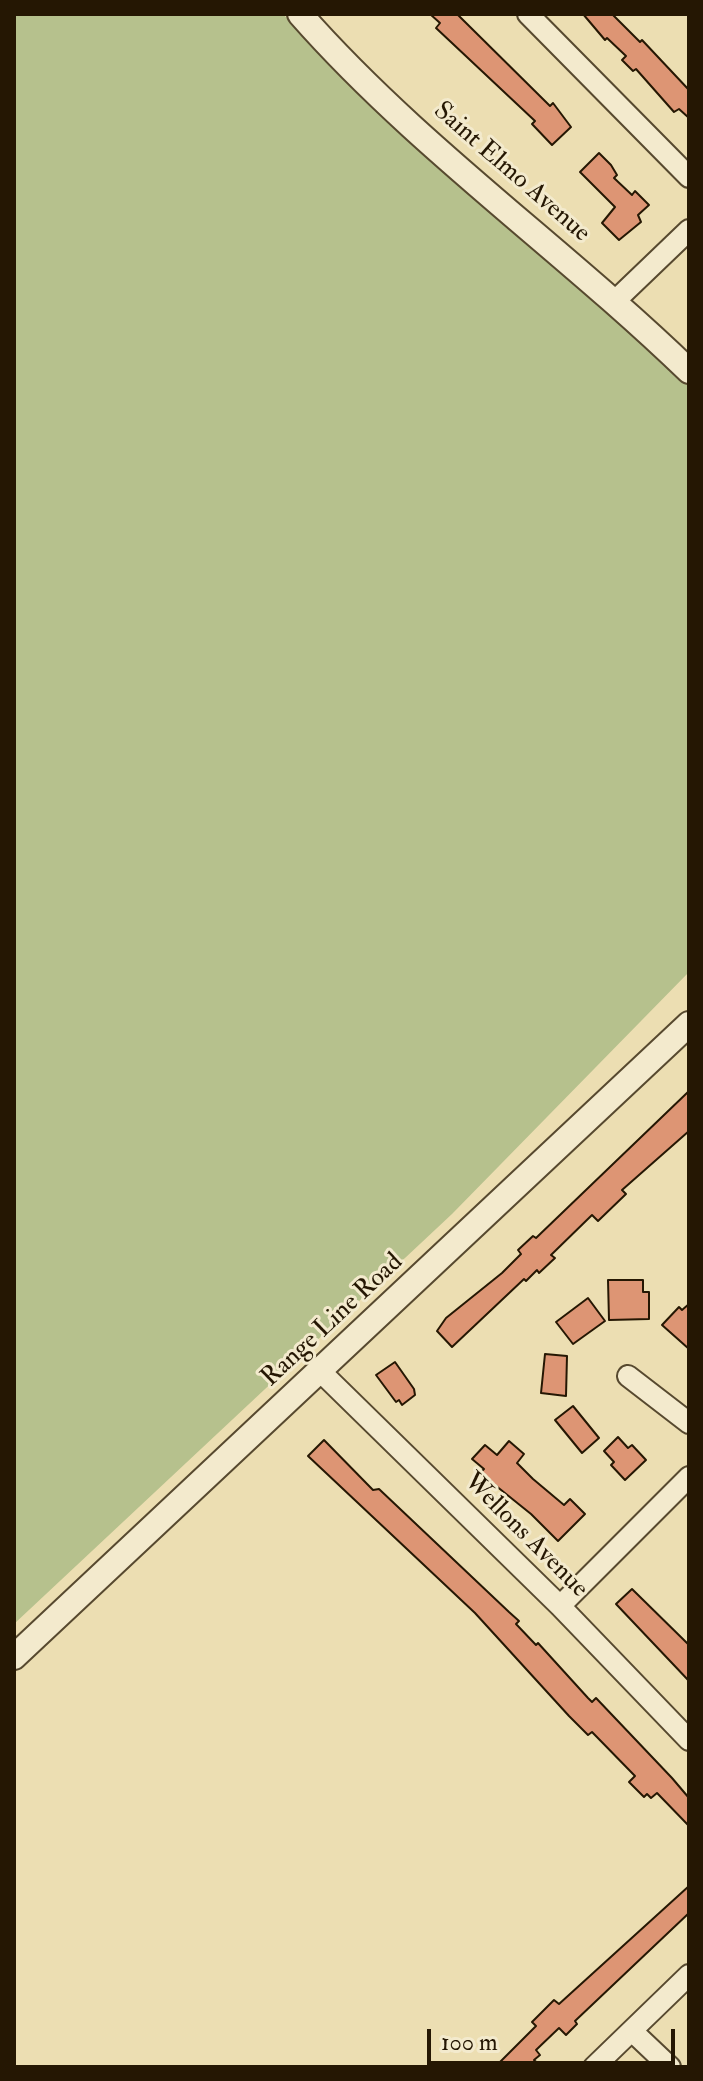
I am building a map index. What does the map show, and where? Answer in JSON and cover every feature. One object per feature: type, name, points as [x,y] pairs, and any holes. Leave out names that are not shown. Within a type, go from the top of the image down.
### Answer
[{"type":"street","name":"Saint Elmo Avenue","points":[[300,14],[343,63],[616,300],[689,371]]},
{"type":"street","points":[[528,14],[689,177]]},
{"type":"street","points":[[616,300],[689,230]]},
{"type":"street","name":"Range Line Road","points":[[14,1657],[689,1024]]},
{"type":"street","name":"Wellons Avenue","points":[[321,1372],[560,1606],[689,1740]]},
{"type":"street","points":[[628,1376],[689,1423]]},
{"type":"street","points":[[560,1606],[689,1477]]},
{"type":"street","points":[[594,2067],[689,1975]]},
{"type":"street","points":[[632,2031],[670,2067]]},
{"type":"green space","points":[[14,14],[283,14],[317,51],[689,386],[689,972],[452,1214],[14,1624]]},
{"type":"building","points":[[430,14],[457,14],[550,106],[553,103],[571,127],[552,145],[532,124],[535,121],[436,28],[440,23]]},
{"type":"building","points":[[583,14],[612,14],[640,42],[642,40],[689,90],[689,118],[679,109],[674,112],[636,69],[633,71],[622,60],[626,56],[607,38],[605,40]]},
{"type":"building","points":[[599,153],[617,175],[614,178],[632,195],[635,191],[649,205],[638,215],[641,222],[619,240],[602,223],[615,207],[580,172]]},
{"type":"building","points":[[689,1091],[689,1131],[622,1190],[626,1194],[598,1221],[592,1215],[551,1255],[555,1258],[539,1273],[537,1270],[526,1281],[524,1279],[452,1347],[437,1331],[446,1318],[502,1273],[521,1254],[518,1250],[533,1236],[536,1238]]},
{"type":"building","points":[[608,1280],[643,1280],[643,1292],[649,1292],[649,1319],[609,1320]]},
{"type":"building","points":[[588,1298],[605,1321],[573,1344],[556,1322]]},
{"type":"building","points":[[689,1304],[689,1349],[662,1325],[679,1307],[682,1310]]},
{"type":"building","points":[[545,1354],[567,1356],[566,1396],[541,1393]]},
{"type":"building","points":[[395,1362],[415,1395],[402,1405],[399,1400],[396,1402],[376,1375]]},
{"type":"building","points":[[573,1406],[599,1438],[582,1453],[555,1420]]},
{"type":"building","points":[[618,1437],[628,1448],[632,1445],[646,1460],[625,1480],[611,1465],[614,1462],[604,1451]]},
{"type":"building","points":[[324,1440],[373,1490],[379,1489],[519,1621],[516,1624],[536,1645],[538,1643],[592,1702],[596,1698],[672,1778],[689,1798],[689,1826],[657,1793],[651,1798],[647,1794],[644,1797],[629,1782],[635,1776],[592,1732],[588,1735],[569,1716],[475,1613],[308,1456]]},
{"type":"building","points":[[509,1441],[524,1454],[517,1463],[533,1479],[564,1505],[570,1499],[585,1514],[558,1541],[531,1514],[480,1473],[484,1469],[472,1459],[485,1445],[497,1455]]},
{"type":"building","points":[[632,1589],[689,1645],[689,1681],[616,1604]]},
{"type":"building","points":[[689,1886],[689,1913],[575,2021],[577,2024],[566,2035],[559,2028],[536,2050],[540,2055],[534,2060],[542,2067],[495,2067],[536,2026],[532,2022],[554,2000],[559,2004]]}]
